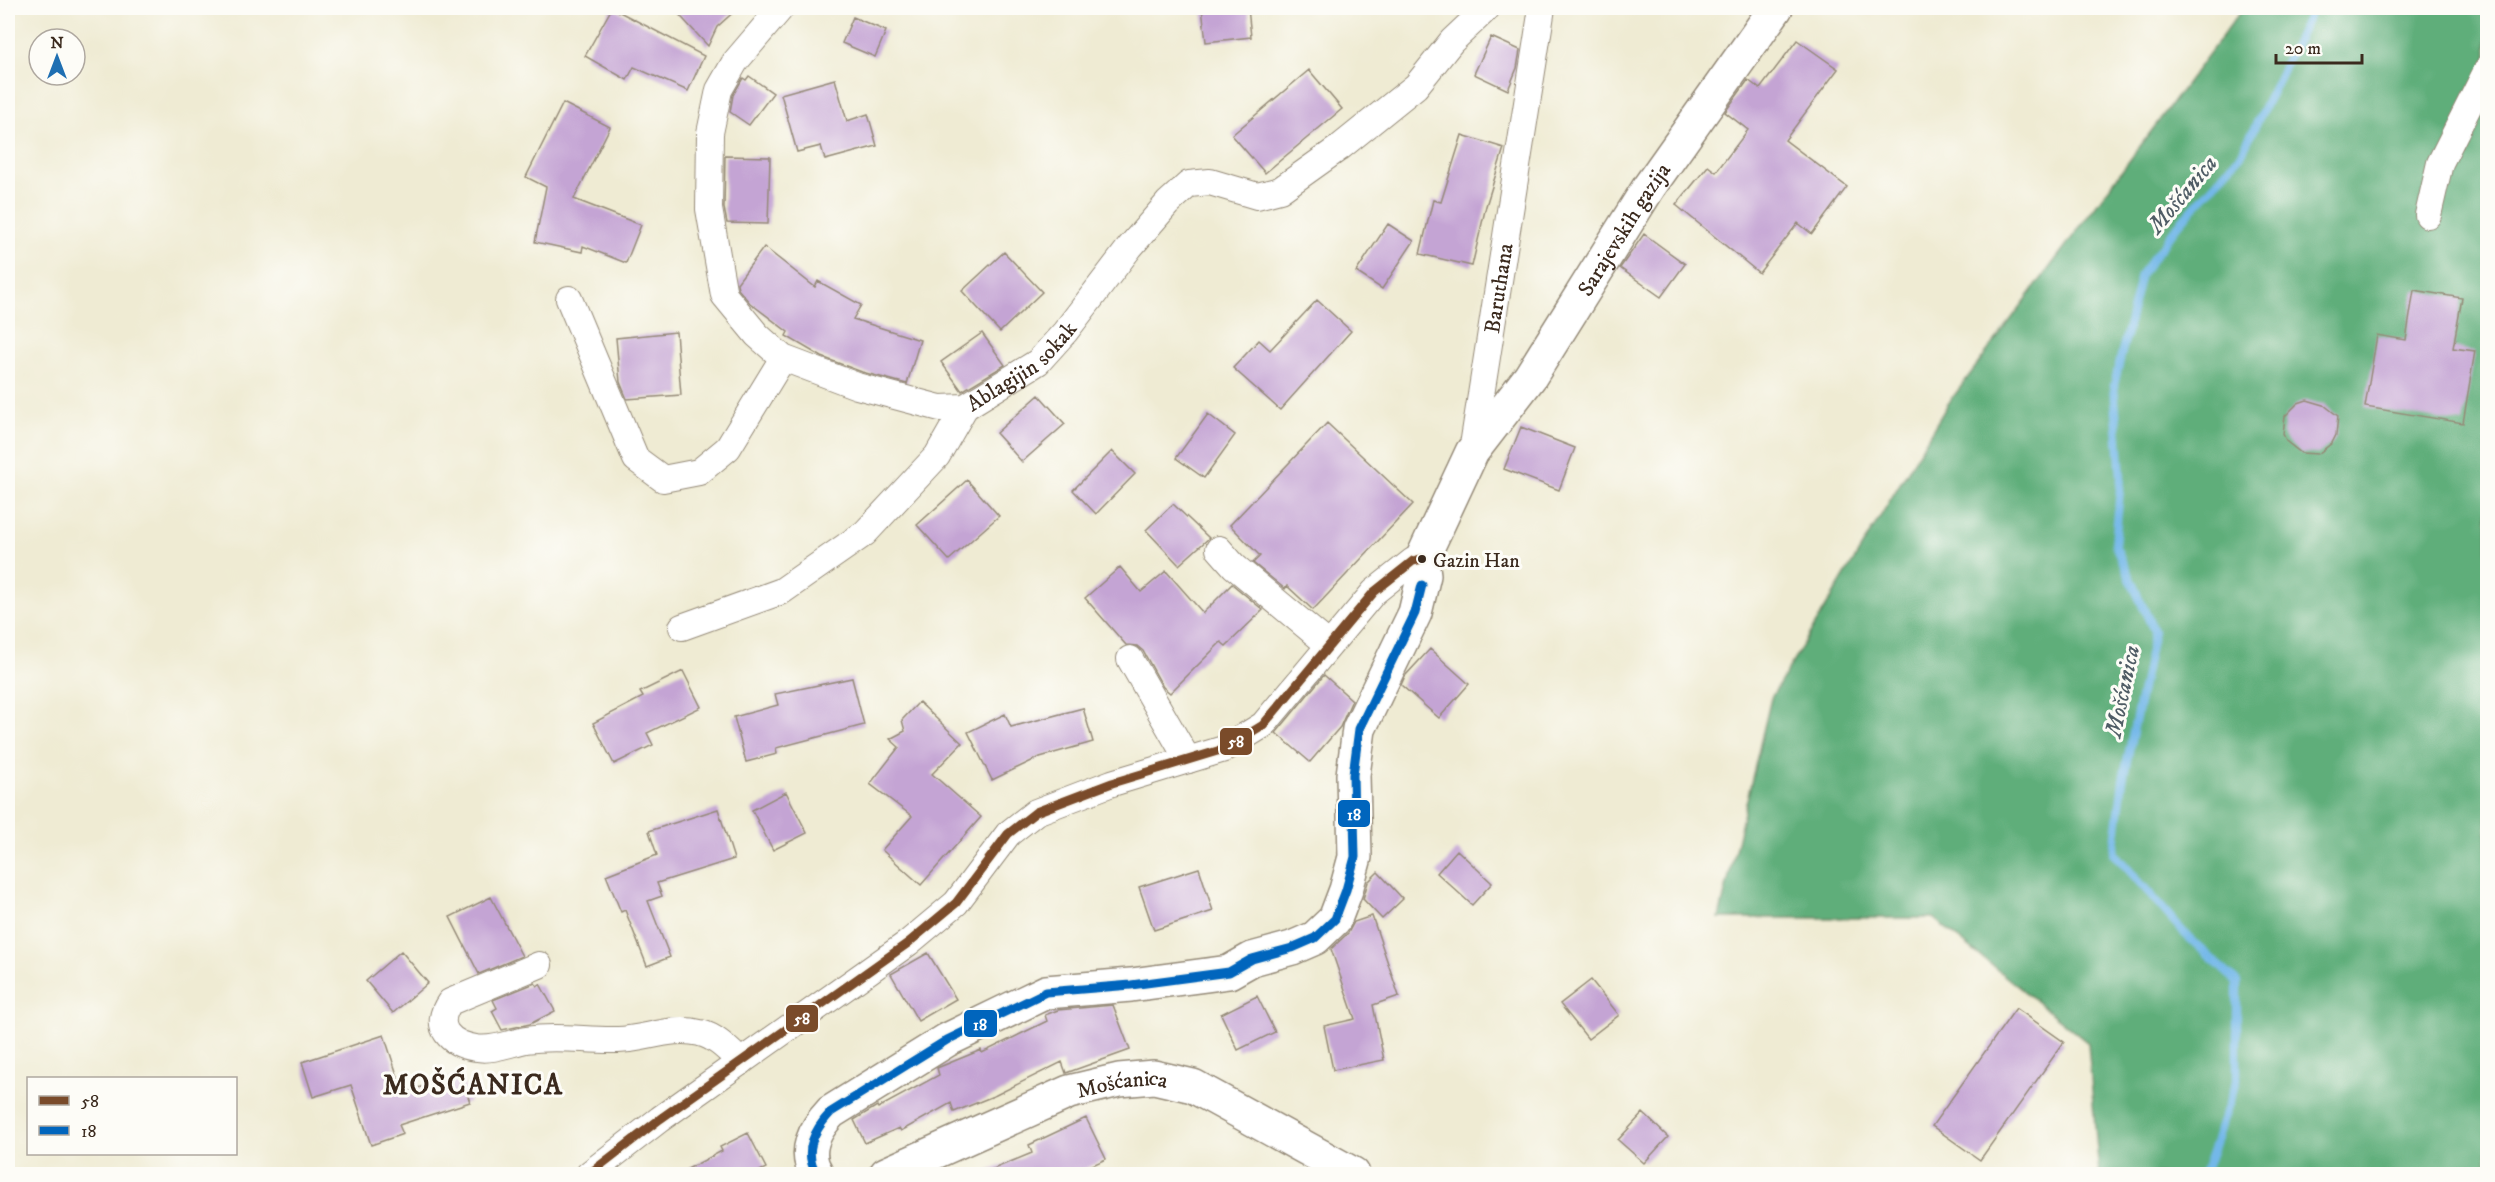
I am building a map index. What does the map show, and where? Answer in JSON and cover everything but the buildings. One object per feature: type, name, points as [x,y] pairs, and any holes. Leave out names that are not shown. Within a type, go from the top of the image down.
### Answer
[{"type":"main road","name":"Sarajevskih gazija","points":[[1472,453],[1530,377],[1649,187],[1776,8]]},
{"type":"main road","name":"Baruthana","points":[[1422,559],[1472,453]]},
{"type":"main road","points":[[817,1174],[812,1167],[810,1146],[818,1126],[831,1112],[947,1040],[1046,992],[1131,985],[1229,972],[1252,959],[1292,948],[1315,938],[1335,919],[1355,857],[1353,775],[1359,729],[1416,613],[1424,574],[1422,559]]},
{"type":"main road","name":"Mošćanica","points":[[886,1174],[1069,1092],[1119,1080],[1154,1077],[1193,1086],[1353,1174]]},
{"type":"street","name":"Ablagijin sokak","points":[[781,8],[735,62],[719,90],[710,133],[710,209],[724,295],[757,335],[783,358],[856,386],[940,408],[965,407],[1038,362],[1065,332],[1130,247],[1168,203],[1190,184],[1210,182],[1257,196],[1280,190],[1339,148],[1416,86],[1452,41],[1487,8]]},
{"type":"street","name":"Baruthana","points":[[1472,453],[1542,8]]},
{"type":"street","points":[[2428,216],[2440,163],[2487,68]]},
{"type":"street","points":[[569,299],[636,459],[663,479],[699,472],[728,448],[783,358]]},
{"type":"street","points":[[682,627],[782,591],[865,533],[937,456],[965,407]]},
{"type":"street","points":[[1219,549],[1234,566],[1329,645]]},
{"type":"street","points":[[589,1174],[660,1119],[908,943],[956,903],[1008,834],[1035,812],[1112,783],[1224,749],[1263,725],[1374,592],[1413,561],[1422,559]]},
{"type":"street","points":[[1130,659],[1188,760]]},
{"type":"street","points":[[539,965],[450,1002],[442,1012],[441,1022],[447,1033],[460,1044],[486,1049],[543,1038],[620,1040],[681,1030],[714,1038],[741,1062]]},
{"type":"green space","points":[[2243,8],[2487,8],[2487,1174],[2099,1174],[2088,1043],[1933,918],[1719,918],[1771,698],[1948,404]]},
{"type":"waterway","name":"Mošćanica","points":[[2204,1174],[2237,1081],[2237,982],[2185,934],[2114,853],[2123,780],[2154,631],[2115,545],[2121,478],[2114,385],[2141,274],[2178,225],[2241,155],[2313,8]]},
{"type":"transit line","name":"58","points":[[589,1174],[660,1119],[908,943],[956,903],[1008,834],[1036,812],[1112,783],[1224,749],[1263,725],[1374,592],[1413,561],[1422,559]]},
{"type":"transit line","name":"18","points":[[817,1174],[811,1157],[812,1141],[831,1112],[947,1040],[1046,992],[1131,985],[1229,972],[1252,959],[1292,948],[1315,938],[1335,919],[1355,857],[1353,775],[1359,729],[1415,613],[1422,585]]},
{"type":"place","name":"Gazin Han","points":[[1422,559]]},
{"type":"district","name":"MOŠĆANICA","points":[[473,1084]]}]
